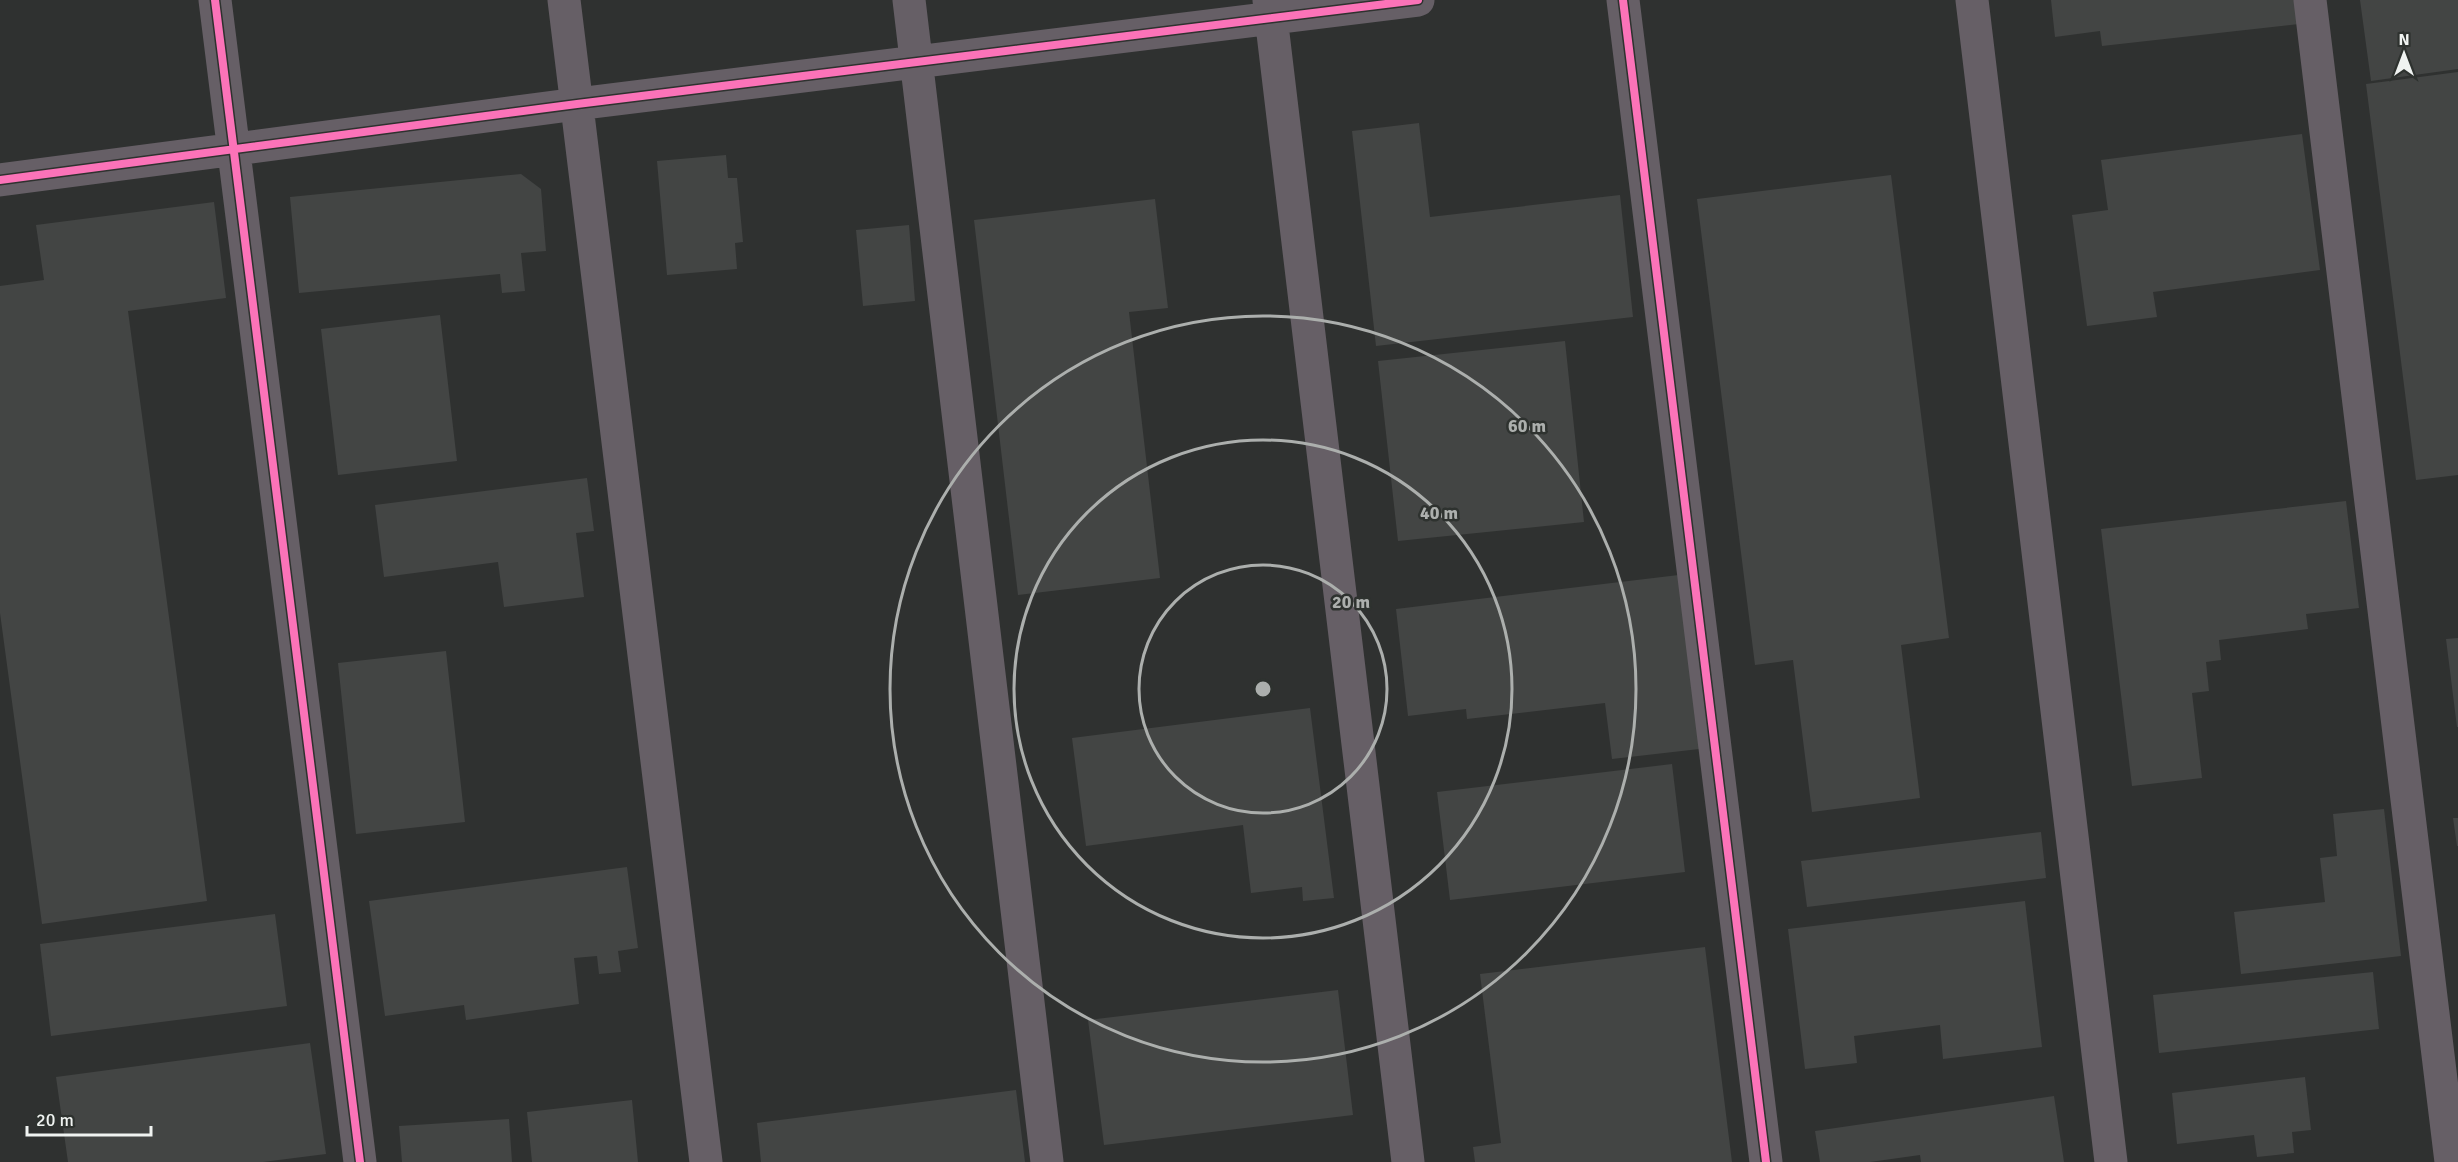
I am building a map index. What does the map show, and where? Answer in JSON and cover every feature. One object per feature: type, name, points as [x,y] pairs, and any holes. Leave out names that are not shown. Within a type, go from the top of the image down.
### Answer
[{"type":"street","points":[[215,0],[360,1162]]},
{"type":"street","points":[[564,0],[705,1162]]},
{"type":"street","points":[[909,0],[1047,1162]]},
{"type":"street","points":[[0,180],[577,104],[918,62],[1270,8],[1418,0]]},
{"type":"street","points":[[1623,0],[1766,1162]]},
{"type":"street","points":[[1971,0],[2111,1162]]},
{"type":"street","points":[[2310,0],[2451,1162]]},
{"type":"street","points":[[1270,8],[1407,1162]]},
{"type":"building","points":[[2051,0],[2296,0],[2299,24],[2102,46],[2100,31],[2055,37]]},
{"type":"building","points":[[2360,0],[2458,0],[2458,69],[2371,81]]},
{"type":"building","points":[[2458,72],[2458,475],[2416,480],[2366,84]]},
{"type":"building","points":[[1419,123],[1430,217],[1620,195],[1633,317],[1376,346],[1352,131]]},
{"type":"building","points":[[2302,134],[2320,270],[2153,292],[2157,317],[2087,326],[2072,215],[2108,210],[2101,160]]},
{"type":"building","points":[[726,155],[728,178],[737,178],[743,242],[735,243],[737,269],[667,275],[657,161]]},
{"type":"building","points":[[521,174],[541,189],[546,251],[521,253],[525,291],[502,293],[500,274],[299,293],[290,197]]},
{"type":"building","points":[[1891,175],[1949,638],[1901,645],[1920,798],[1812,812],[1793,660],[1755,665],[1697,199]]},
{"type":"building","points":[[1155,199],[1168,308],[1129,312],[1160,578],[1018,595],[974,220]]},
{"type":"building","points":[[214,202],[226,298],[128,311],[207,901],[42,924],[0,613],[0,286],[44,280],[36,225]]},
{"type":"building","points":[[909,225],[915,301],[863,306],[856,230]]},
{"type":"building","points":[[440,315],[457,461],[338,475],[321,329]]},
{"type":"building","points":[[1565,341],[1584,522],[1398,541],[1378,361]]},
{"type":"building","points":[[587,478],[594,531],[576,533],[584,597],[504,607],[498,562],[384,577],[375,505]]},
{"type":"building","points":[[2346,501],[2359,608],[2306,614],[2308,629],[2219,640],[2221,660],[2206,662],[2209,691],[2192,693],[2202,778],[2132,786],[2101,529]]},
{"type":"building","points":[[1687,574],[1708,748],[1612,759],[1605,703],[1467,719],[1466,709],[1408,716],[1396,609]]},
{"type":"building","points":[[2458,638],[2458,727],[2457,727],[2446,639]]},
{"type":"building","points":[[446,651],[465,822],[356,834],[338,663]]},
{"type":"building","points":[[1310,708],[1334,898],[1303,901],[1302,887],[1251,893],[1243,825],[1086,846],[1072,738]]},
{"type":"building","points":[[1672,764],[1685,872],[1450,900],[1437,792]]},
{"type":"building","points":[[2384,809],[2401,956],[2241,974],[2234,912],[2325,902],[2320,858],[2337,856],[2333,814]]},
{"type":"building","points":[[2453,818],[2458,818],[2458,846],[2457,846]]},
{"type":"building","points":[[2041,832],[2046,878],[1807,907],[1801,861]]},
{"type":"building","points":[[627,867],[638,948],[618,951],[621,972],[599,974],[597,956],[574,958],[579,1004],[466,1020],[464,1005],[385,1016],[369,901]]},
{"type":"building","points":[[2025,901],[2042,1047],[1943,1059],[1940,1025],[1854,1036],[1857,1063],[1805,1069],[1788,929]]},
{"type":"building","points":[[275,914],[287,1006],[51,1036],[40,944]]},
{"type":"building","points":[[1705,947],[1732,1162],[1475,1162],[1473,1147],[1501,1143],[1480,974]]},
{"type":"building","points":[[2373,972],[2379,1029],[2159,1053],[2153,995]]},
{"type":"building","points":[[1338,990],[1353,1115],[1104,1145],[1088,1020]]},
{"type":"building","points":[[310,1043],[326,1154],[263,1162],[68,1162],[56,1077]]},
{"type":"building","points":[[2305,1077],[2311,1130],[2292,1132],[2294,1153],[2257,1157],[2254,1135],[2177,1144],[2172,1093]]},
{"type":"building","points":[[1016,1090],[1025,1162],[761,1162],[757,1123]]},
{"type":"building","points":[[2054,1096],[2064,1162],[1921,1162],[1920,1155],[1870,1162],[1820,1162],[1815,1131]]},
{"type":"building","points":[[632,1100],[638,1162],[532,1162],[527,1112]]},
{"type":"building","points":[[509,1119],[512,1162],[402,1162],[399,1126]]},
{"type":"cycle path","points":[[215,0],[360,1162]]},
{"type":"cycle path","points":[[0,180],[577,104],[1418,0]]},
{"type":"cycle path","points":[[1623,0],[1766,1162]]}]
